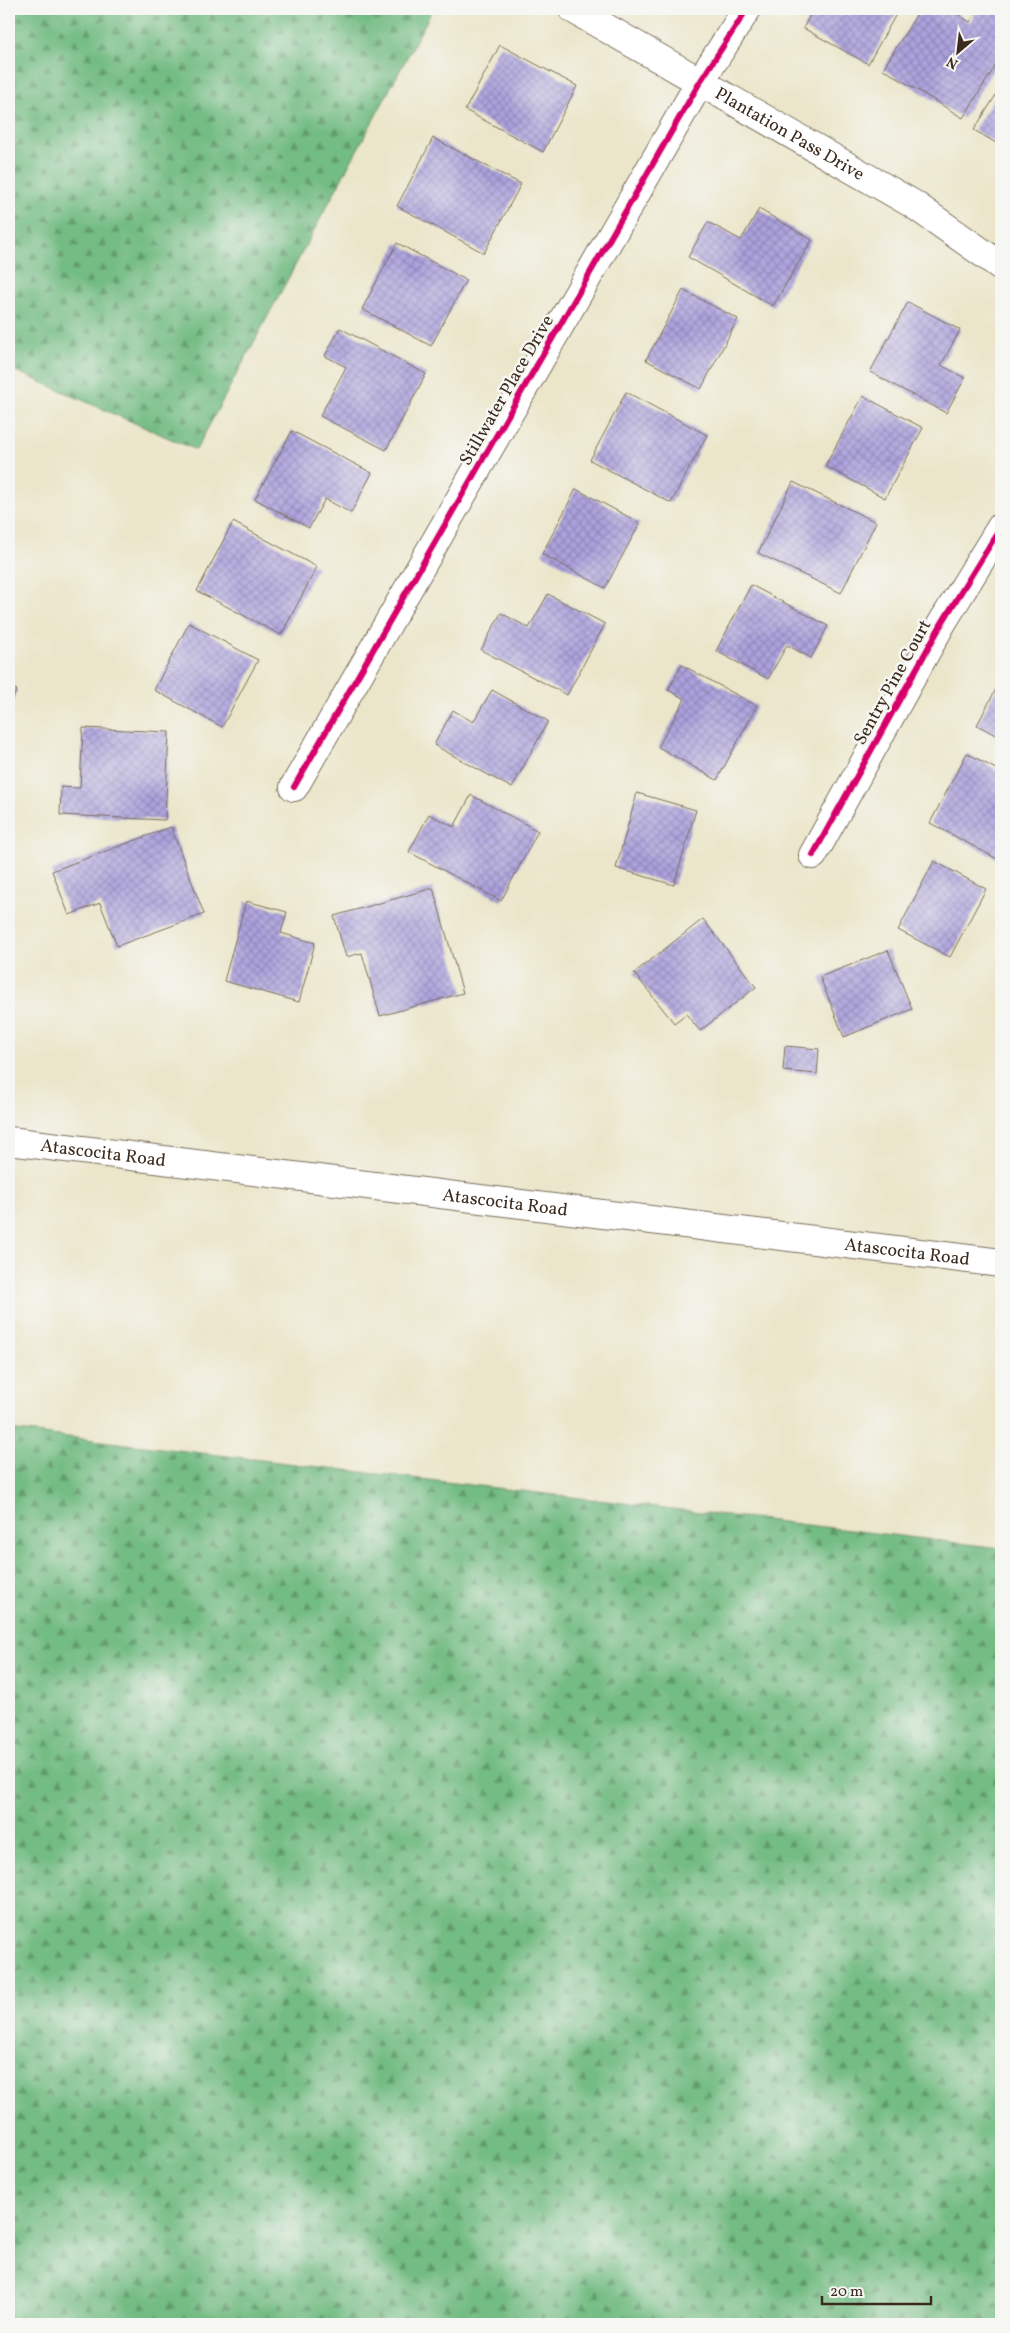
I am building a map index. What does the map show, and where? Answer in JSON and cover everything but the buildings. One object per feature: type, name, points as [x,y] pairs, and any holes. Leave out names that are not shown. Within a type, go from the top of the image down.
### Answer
[{"type":"street","name":"Plantation Pass Drive","points":[[573,9],[913,204],[1001,266]]},
{"type":"street","name":"Stillwater Place Drive","points":[[294,788],[700,82],[747,9]]},
{"type":"street","name":"Sentry Pine Court","points":[[813,854],[942,624],[1001,528]]},
{"type":"street","name":"Atascocita Road","points":[[9,1141],[1001,1263]]},
{"type":"green space","points":[[9,9],[433,9],[196,450],[9,368]]},
{"type":"green space","points":[[9,1430],[1001,1548],[1001,2324],[9,2324]]},
{"type":"cycle path","points":[[294,787],[700,82],[747,9]]},
{"type":"cycle path","points":[[813,855],[942,623],[1001,527]]}]
